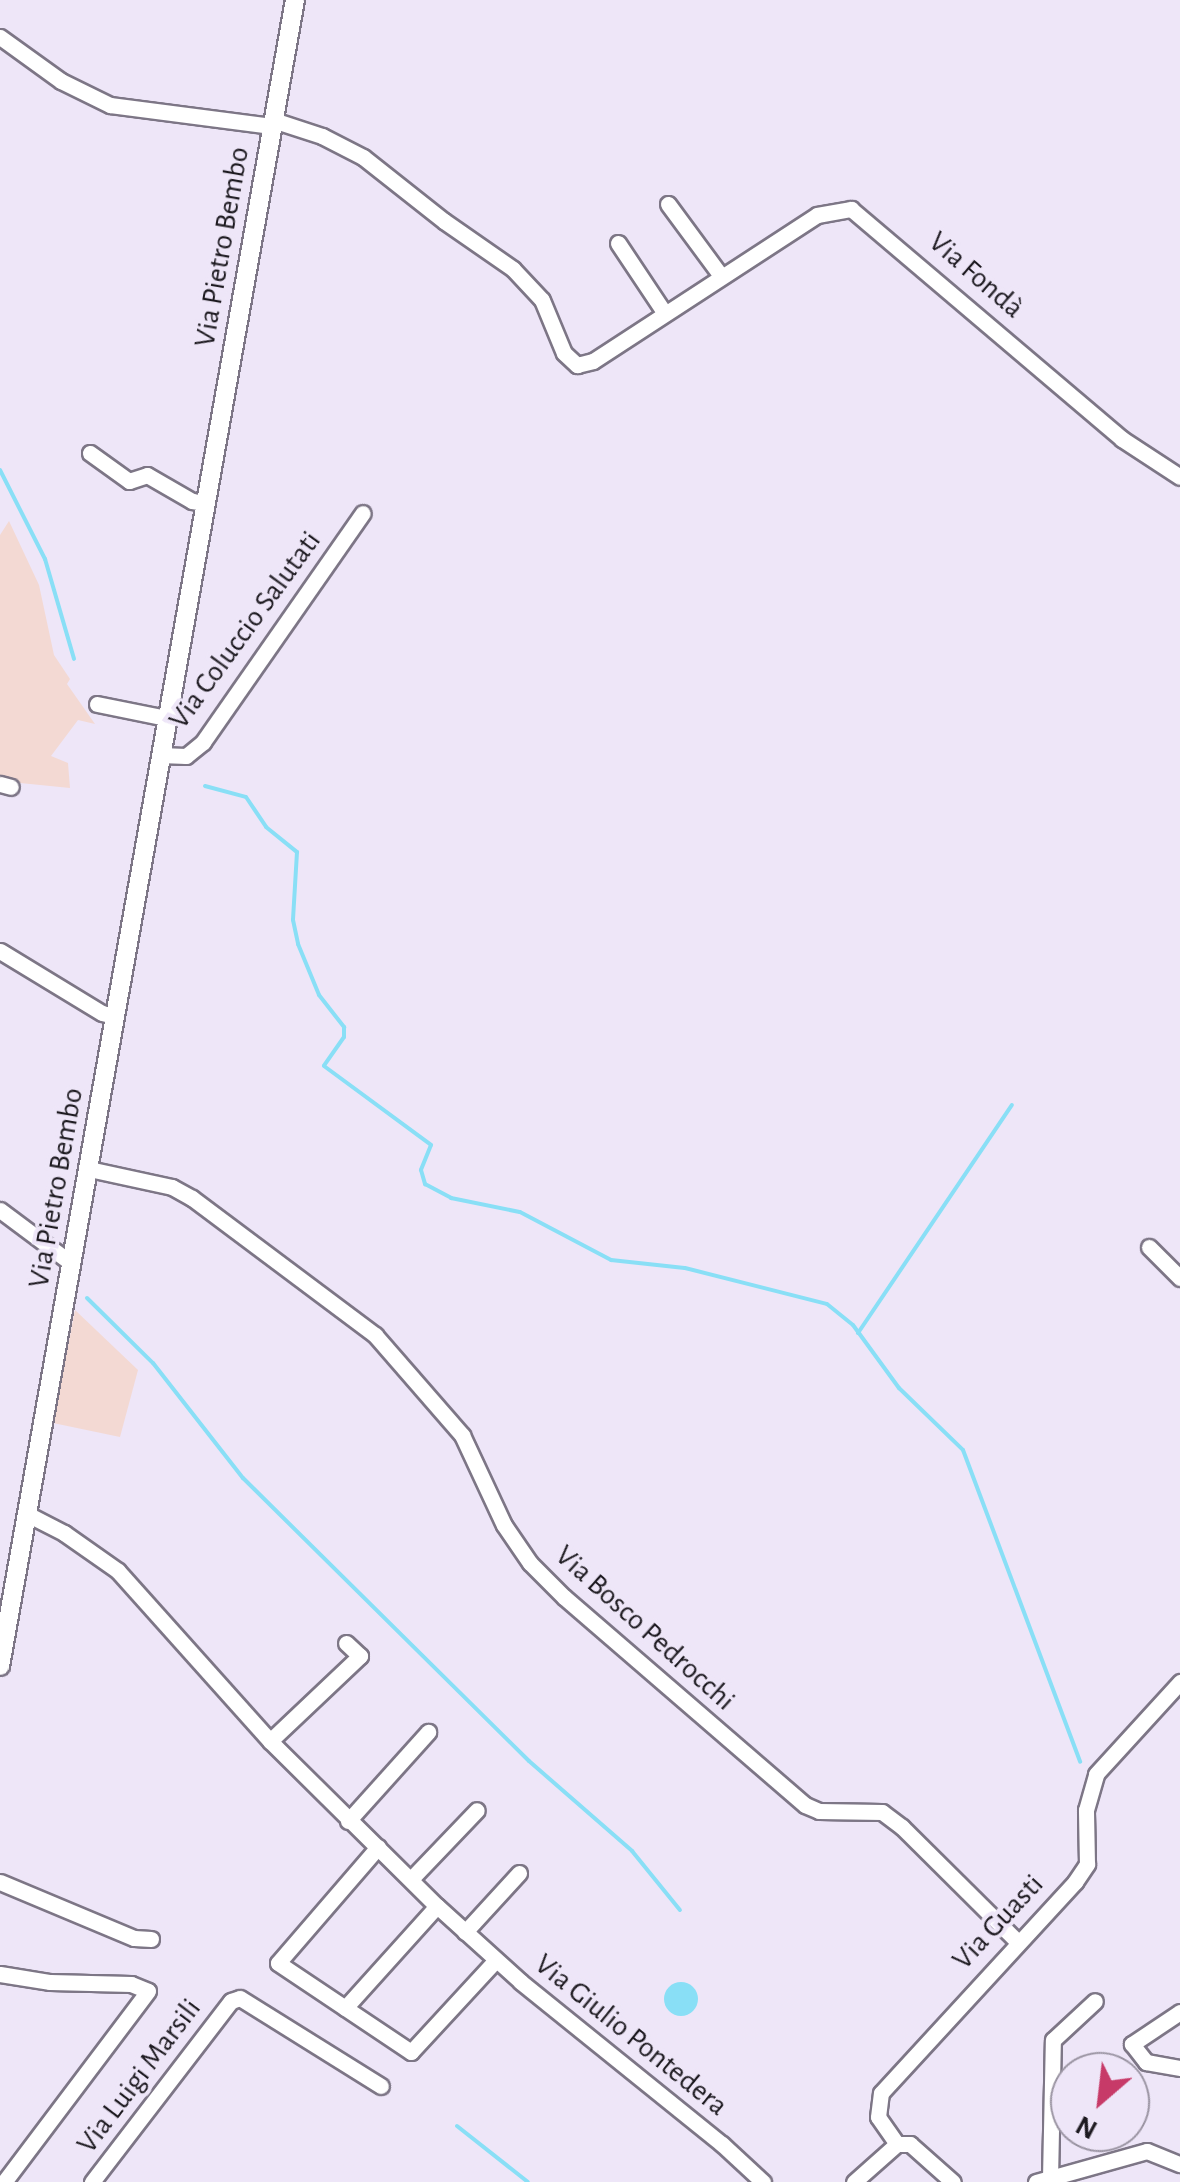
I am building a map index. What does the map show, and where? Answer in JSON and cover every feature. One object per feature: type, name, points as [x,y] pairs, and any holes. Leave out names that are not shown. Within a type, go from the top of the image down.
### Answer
[{"type":"main road","name":"Via Pietro Bembo","points":[[0,1666],[295,0]]},
{"type":"street","points":[[0,37],[61,81],[110,105],[272,123]]},
{"type":"street","name":"Via Fondà","points":[[272,123],[363,156],[444,222],[514,269],[542,300],[564,353],[578,366],[593,361],[816,216],[851,209],[1122,439],[1180,477]]},
{"type":"street","points":[[668,204],[721,276]]},
{"type":"street","points":[[618,242],[664,312]]},
{"type":"street","points":[[90,452],[128,481],[147,476],[192,502],[204,503]]},
{"type":"street","name":"Via Coluccio Salutati","points":[[160,755],[186,756],[203,742],[363,513]]},
{"type":"street","points":[[97,704],[166,718]]},
{"type":"street","points":[[0,951],[102,1014],[114,1016]]},
{"type":"street","name":"Via Bosco Pedrocchi","points":[[89,1169],[172,1187],[192,1198],[375,1335],[462,1435],[504,1525],[530,1563],[564,1597],[805,1805],[819,1812],[882,1812],[902,1827],[1018,1942]]},
{"type":"street","points":[[0,1210],[71,1264]]},
{"type":"street","points":[[1149,1247],[1180,1278]]},
{"type":"street","name":"Via Giulio Pontedera","points":[[26,1514],[64,1533],[118,1571],[270,1742],[437,1906],[762,2182]]},
{"type":"street","points":[[270,1742],[360,1656],[346,1643]]},
{"type":"street","name":"Via Guasti","points":[[897,2144],[878,2117],[881,2093],[1087,1864],[1086,1810],[1096,1774],[1180,1682]]},
{"type":"street","points":[[348,1820],[428,1732]]},
{"type":"street","points":[[411,1879],[477,1810]]},
{"type":"street","points":[[378,1847],[278,1962],[411,2052],[496,1960]]},
{"type":"street","points":[[465,1932],[519,1872]]},
{"type":"street","points":[[0,1882],[134,1938],[150,1939]]},
{"type":"street","points":[[345,2008],[437,1906]]},
{"type":"street","points":[[0,1974],[50,1982],[131,1984],[148,1991],[4,2182]]},
{"type":"street","name":"Via Luigi Marsili","points":[[92,2182],[230,2002],[240,1998],[381,2086]]},
{"type":"street","points":[[1095,2002],[1053,2040],[1043,2180],[1092,2175],[1147,2151],[1180,2164]]},
{"type":"street","points":[[1180,2012],[1132,2044],[1146,2062],[1180,2068]]},
{"type":"street","points":[[854,2182],[897,2144],[910,2144],[954,2182]]},
{"type":"shaded area","points":[[9,521],[39,585],[54,655],[70,679],[67,684],[95,724],[78,720],[51,756],[68,763],[70,788],[0,781],[0,535]]},
{"type":"shaded area","points":[[75,1310],[138,1370],[120,1437],[53,1423]]},
{"type":"water","points":[[681,1982],[693,1987],[698,1999],[693,2011],[681,2016],[669,2011],[664,1999],[669,1987]]},
{"type":"waterway","points":[[0,470],[45,559],[74,659]]},
{"type":"waterway","points":[[205,786],[246,797],[266,827],[297,852],[293,920],[298,944],[319,995],[344,1027],[344,1037],[324,1066],[431,1145],[421,1170],[425,1184],[451,1198],[520,1212],[611,1260],[685,1268],[827,1304],[853,1325],[899,1388],[963,1450],[1080,1762]]},
{"type":"waterway","points":[[858,1333],[1012,1105]]},
{"type":"waterway","points":[[87,1298],[153,1363],[243,1478],[529,1761],[632,1851],[680,1910]]},
{"type":"waterway","points":[[457,2126],[528,2182]]}]
